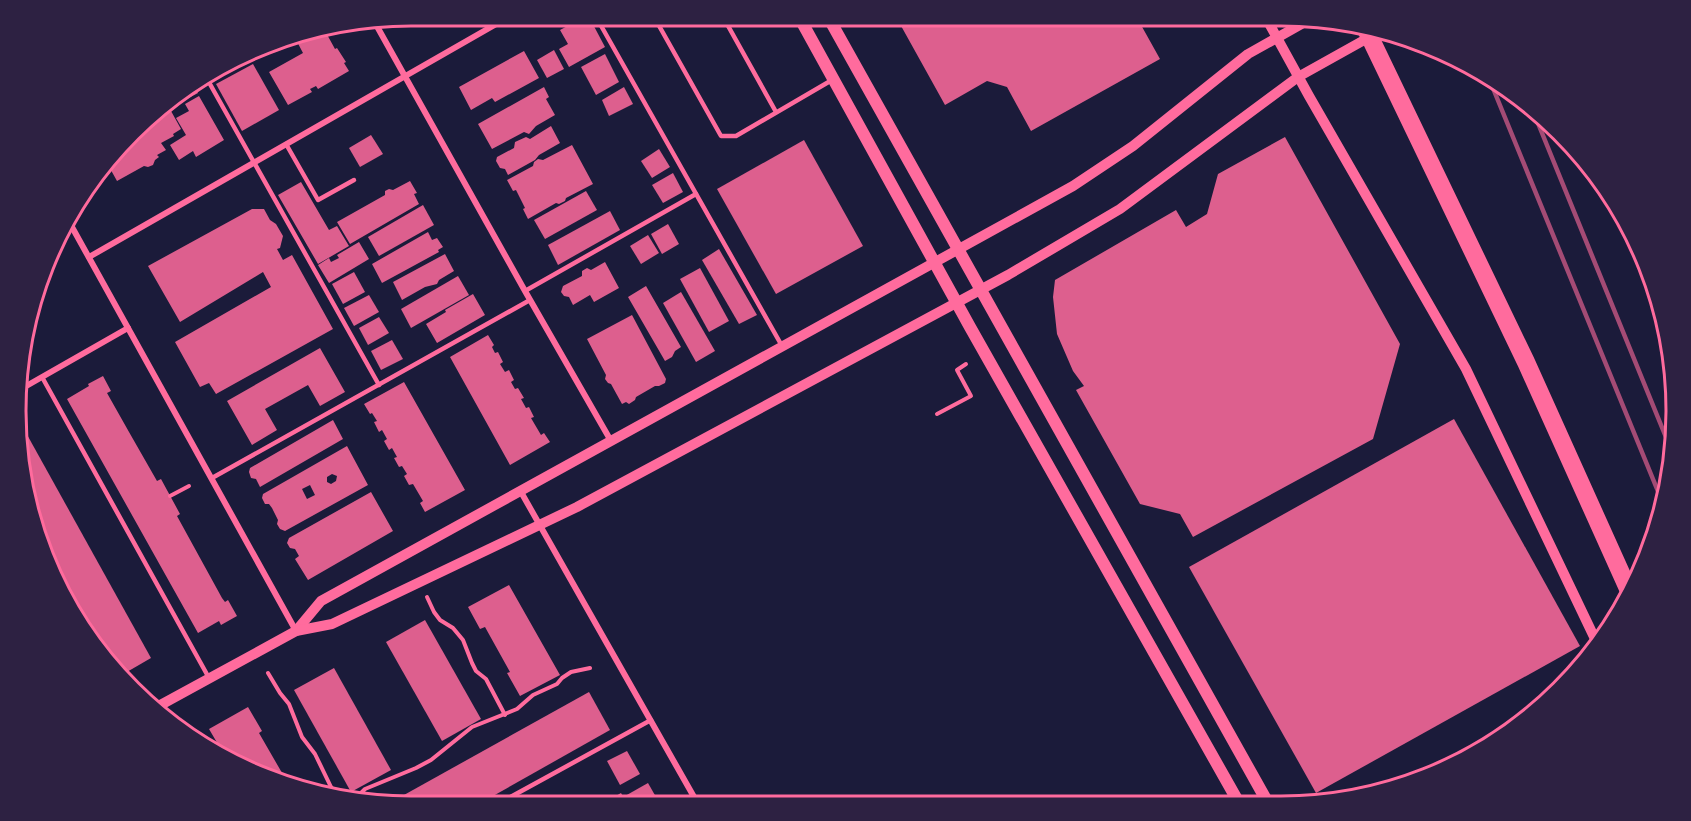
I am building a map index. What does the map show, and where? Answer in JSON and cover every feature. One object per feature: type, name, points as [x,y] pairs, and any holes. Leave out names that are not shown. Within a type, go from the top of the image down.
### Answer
[{"type":"highway","points":[[1369,36],[1526,362],[1625,582]]},
{"type":"main road","points":[[804,26],[934,262],[1235,796]]},
{"type":"main road","points":[[833,26],[1264,796]]},
{"type":"street","points":[[89,257],[493,26]]},
{"type":"street","points":[[1271,26],[1466,369],[1593,635]]},
{"type":"street","points":[[296,630],[321,601],[1096,172],[1133,146],[1248,54],[1297,26]]},
{"type":"street","points":[[377,27],[611,441]]},
{"type":"street","points":[[162,704],[296,630],[332,624],[577,507],[957,303],[1120,209],[1298,77],[1371,37]]},
{"type":"street","points":[[72,227],[296,630]]},
{"type":"street","points":[[26,386],[128,328]]},
{"type":"street","points":[[521,492],[694,796]]},
{"type":"lane","points":[[602,26],[782,346]]},
{"type":"lane","points":[[659,26],[721,136],[736,136],[834,79]]},
{"type":"lane","points":[[728,26],[776,112]]},
{"type":"lane","points":[[209,83],[379,385]]},
{"type":"lane","points":[[286,144],[318,200],[354,180]]},
{"type":"lane","points":[[525,291],[696,194]]},
{"type":"lane","points":[[212,478],[530,300]]},
{"type":"lane","points":[[42,377],[209,678]]},
{"type":"lane","points":[[512,796],[651,720]]},
{"type":"path","points":[[938,414],[971,396],[957,370],[966,364]]},
{"type":"path","points":[[170,496],[189,486]]},
{"type":"path","points":[[427,597],[440,620],[453,628],[463,640],[476,671],[486,679],[505,715]]},
{"type":"path","points":[[362,792],[430,760],[472,727],[517,710],[533,694],[557,684],[571,672],[590,668]]},
{"type":"path","points":[[268,673],[289,704],[302,737],[315,754],[331,787]]},
{"type":"building","points":[[567,26],[594,26],[605,47],[569,67],[559,49],[568,44],[560,30]]},
{"type":"building","points":[[901,26],[1142,26],[1160,59],[1031,131],[1007,87],[987,81],[945,105]]},
{"type":"building","points":[[327,35],[346,62],[344,63],[349,71],[318,89],[316,86],[310,89],[312,92],[288,105],[269,72],[303,53],[298,43]]},
{"type":"building","points":[[554,50],[564,69],[547,78],[537,60]]},
{"type":"building","points":[[524,51],[539,78],[495,102],[492,98],[471,110],[459,87]]},
{"type":"building","points":[[605,54],[619,82],[596,95],[581,67]]},
{"type":"building","points":[[253,64],[279,110],[242,131],[216,84]]},
{"type":"building","points":[[544,87],[549,97],[546,99],[555,115],[536,126],[529,134],[524,132],[492,149],[478,124]]},
{"type":"building","points":[[624,87],[633,104],[609,116],[602,100]]},
{"type":"building","points":[[197,90],[198,93],[176,105]]},
{"type":"building","points":[[199,96],[224,140],[196,157],[193,151],[179,160],[170,145],[186,135],[176,118],[189,111],[185,104]]},
{"type":"building","points":[[171,111],[181,129],[161,143],[166,150],[157,155],[159,157],[153,165],[144,166],[117,181],[111,169],[138,138]]},
{"type":"building","points":[[551,126],[560,143],[508,175],[505,169],[500,168],[496,161],[497,157],[514,148],[515,142],[526,137],[530,139]]},
{"type":"building","points":[[371,135],[383,154],[360,167],[349,148]]},
{"type":"building","points":[[1285,137],[1400,344],[1373,439],[1193,537],[1180,514],[1140,504],[1076,390],[1084,386],[1073,371],[1057,334],[1053,297],[1055,280],[1176,210],[1186,227],[1207,214],[1218,174]]},
{"type":"building","points":[[804,140],[863,246],[776,294],[717,189]]},
{"type":"building","points":[[572,145],[593,184],[528,219],[516,190],[513,191],[507,180],[533,166],[538,159],[543,160]]},
{"type":"building","points":[[659,149],[670,167],[652,178],[641,161]]},
{"type":"building","points":[[673,173],[683,192],[663,203],[652,185]]},
{"type":"building","points":[[410,181],[417,193],[414,194],[419,204],[350,244],[337,222],[385,195],[385,191],[393,190]]},
{"type":"building","points":[[301,182],[329,230],[337,226],[349,246],[318,264],[278,195]]},
{"type":"building","points":[[586,191],[597,210],[545,239],[534,220]]},
{"type":"building","points":[[423,205],[434,225],[379,256],[368,237]]},
{"type":"building","points":[[252,209],[264,209],[270,220],[276,224],[283,236],[280,248],[277,249],[283,260],[292,255],[333,329],[216,394],[209,383],[200,387],[175,342],[271,287],[263,272],[180,322],[148,266]]},
{"type":"building","points":[[610,211],[620,230],[558,265],[548,245]]},
{"type":"building","points":[[668,224],[679,244],[662,254],[651,234]]},
{"type":"building","points":[[428,232],[432,240],[437,238],[443,247],[438,250],[439,252],[382,283],[372,264]]},
{"type":"building","points":[[648,235],[659,253],[641,264],[630,246]]},
{"type":"building","points":[[359,242],[369,259],[329,283],[318,265],[329,258],[331,262],[339,258],[337,255]]},
{"type":"building","points":[[719,249],[757,315],[739,324],[702,260]]},
{"type":"building","points":[[445,254],[454,271],[439,280],[437,284],[425,287],[402,300],[393,282]]},
{"type":"building","points":[[605,262],[619,288],[594,302],[590,295],[573,305],[569,297],[564,296],[561,292],[563,286],[582,276],[582,271],[587,268],[591,270]]},
{"type":"building","points":[[700,268],[729,321],[709,332],[680,279]]},
{"type":"building","points":[[354,272],[365,292],[343,304],[332,284]]},
{"type":"building","points":[[458,276],[469,295],[411,328],[401,309]]},
{"type":"building","points":[[646,286],[681,347],[665,361],[628,297]]},
{"type":"building","points":[[681,292],[715,351],[696,362],[663,303]]},
{"type":"building","points":[[473,294],[485,315],[437,343],[426,324]]},
{"type":"building","points":[[369,295],[379,312],[354,326],[344,308]]},
{"type":"building","points":[[632,315],[666,379],[665,383],[636,397],[629,404],[626,402],[622,404],[611,384],[605,379],[606,375],[587,339]]},
{"type":"building","points":[[379,317],[389,333],[368,345],[359,328]]},
{"type":"building","points":[[488,335],[494,345],[492,347],[495,353],[498,352],[503,362],[500,364],[505,372],[509,370],[514,380],[511,382],[524,398],[521,399],[526,408],[529,407],[534,417],[531,418],[541,435],[544,433],[550,442],[510,465],[450,357]]},
{"type":"building","points":[[392,340],[403,359],[381,370],[371,351]]},
{"type":"building","points":[[320,348],[345,392],[320,406],[308,385],[265,409],[277,430],[252,445],[227,401]]},
{"type":"building","points":[[103,376],[111,391],[107,393],[157,481],[161,479],[180,514],[177,516],[222,598],[225,602],[228,600],[237,616],[221,625],[219,621],[198,633],[67,399]]},
{"type":"building","points":[[404,382],[465,490],[425,512],[420,503],[423,501],[413,484],[409,485],[404,476],[407,474],[402,466],[399,467],[392,448],[389,450],[384,441],[387,439],[382,430],[379,432],[374,422],[377,421],[364,404]]},
{"type":"building","points":[[1454,419],[1580,646],[1316,793],[1189,567]]},
{"type":"building","points":[[333,420],[343,439],[260,487],[256,479],[251,478],[250,468]]},
{"type":"building","points":[[26,433],[151,658],[128,672],[105,645],[77,603],[65,581],[46,534],[33,486]]},
{"type":"building","points":[[347,446],[368,485],[285,531],[277,524],[278,520],[272,508],[269,504],[265,504],[263,494]],"holes":[[[332,474],[337,476],[336,481],[331,484],[327,482],[327,477]],[[310,485],[315,495],[307,499],[302,489]]]},
{"type":"building","points":[[371,492],[393,531],[308,580],[295,559],[299,556],[295,549],[290,548],[287,543],[289,538]]},
{"type":"building","points":[[509,585],[560,675],[520,696],[507,673],[510,672],[485,627],[480,629],[468,607]]},
{"type":"building","points":[[425,620],[481,719],[442,741],[386,642]]},
{"type":"building","points":[[334,668],[391,770],[350,790],[294,690]]},
{"type":"building","points":[[589,692],[610,730],[493,796],[403,796]]},
{"type":"building","points":[[248,707],[262,731],[259,733],[282,773],[240,756],[218,744],[209,729]]},
{"type":"building","points":[[627,751],[640,774],[620,785],[607,761]]},
{"type":"building","points":[[648,783],[655,796],[625,796]]},
{"type":"railway","points":[[1494,90],[1657,489]]},
{"type":"railway","points":[[1539,125],[1665,435]]}]
